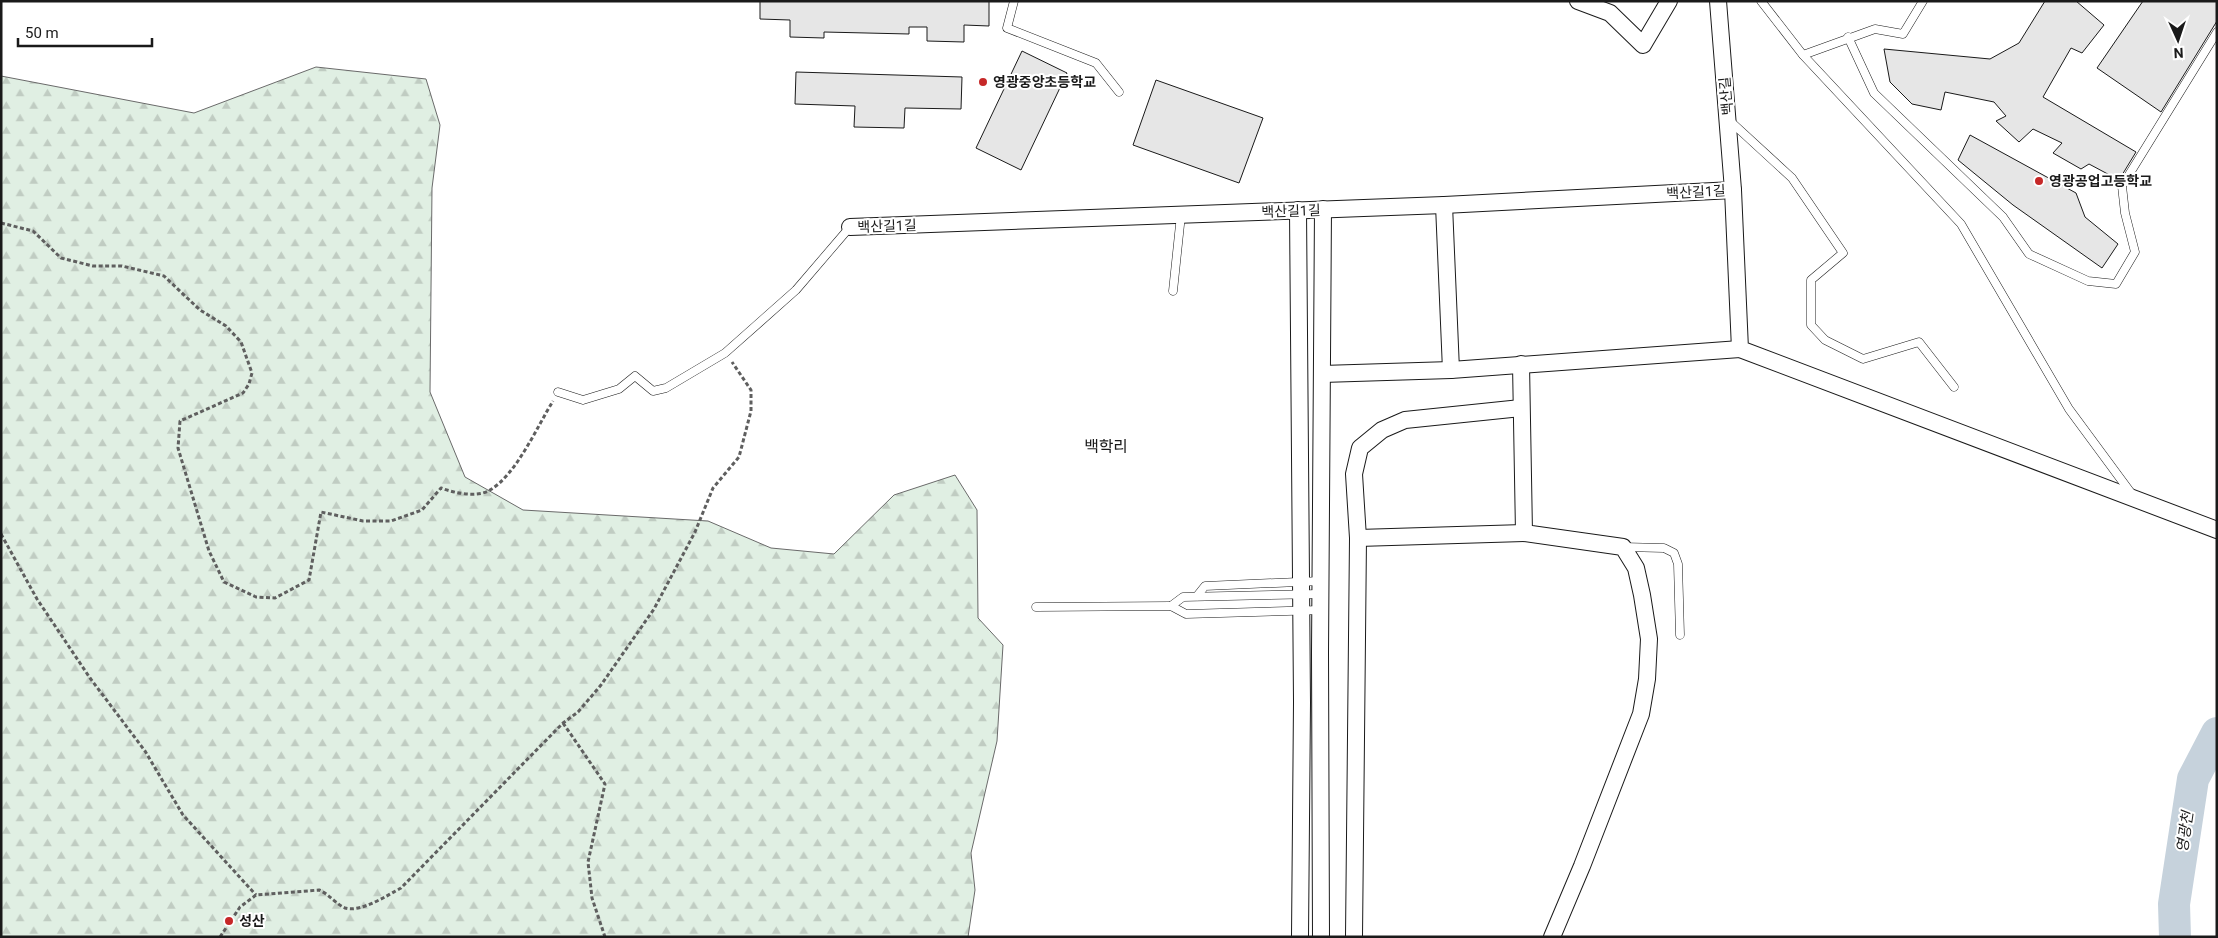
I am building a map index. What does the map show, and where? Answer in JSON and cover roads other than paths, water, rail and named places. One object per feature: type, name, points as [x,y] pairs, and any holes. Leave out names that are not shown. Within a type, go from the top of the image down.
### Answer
[{"type":"street","points":[[1578,1],[1610,13],[1643,45],[1669,1]]},
{"type":"street","name":"백산길","points":[[1718,1],[1733,190],[1740,349]]},
{"type":"street","name":"백산길1길","points":[[850,227],[1444,205],[1733,190]]},
{"type":"street","points":[[1444,205],[1451,370]]},
{"type":"street","points":[[1321,937],[1323,209]]},
{"type":"street","points":[[1298,210],[1301,595],[1300,937]]},
{"type":"street","points":[[1322,374],[1451,370],[1740,349],[2217,530]]},
{"type":"street","points":[[1521,364],[1524,534]]},
{"type":"street","points":[[1354,937],[1358,538],[1354,474],[1360,448],[1382,430],[1405,420],[1521,408]]},
{"type":"street","points":[[1358,538],[1524,534],[1623,547],[1636,568],[1649,639],[1647,679],[1641,714],[1582,866],[1552,937]]},
{"type":"lane","points":[[1014,1],[1008,28],[1096,63],[1119,92]]},
{"type":"lane","points":[[1761,1],[1803,55],[1961,224],[2069,409],[2134,498]]},
{"type":"lane","points":[[1803,55],[1848,37],[1875,29],[1902,34],[1923,1]]},
{"type":"lane","points":[[1848,37],[1874,94],[2003,217],[2029,254],[2088,281],[2116,284],[2135,252],[2125,213],[2122,186],[2217,32]]},
{"type":"lane","points":[[1728,119],[1792,178],[1843,253],[1811,280],[1811,325],[1825,340],[1863,359],[1919,342],[1954,386]]},
{"type":"lane","points":[[1172,291],[1181,215]]},
{"type":"lane","points":[[558,392],[583,400],[619,389],[635,376],[653,391],[666,388],[725,353],[796,290],[850,227]]},
{"type":"lane","points":[[1623,547],[1664,548],[1674,553],[1678,564],[1680,634]]},
{"type":"lane","points":[[1196,596],[1205,586],[1301,595],[1321,595]]},
{"type":"lane","points":[[1036,607],[1171,606],[1186,614],[1301,595],[1321,595]]},
{"type":"lane","points":[[1171,606],[1184,597],[1196,596],[1321,595]]},
{"type":"waterway","name":"영광천","points":[[2175,937],[2174,904],[2193,779],[2217,733]]},
{"type":"place","name":"영광중앙초등학교","points":[[983,82]]},
{"type":"place","name":"영광공업고등학교","points":[[2039,181]]},
{"type":"place","name":"성산","points":[[229,921]]},
{"type":"district","name":"백학리","points":[[1106,446]]}]
